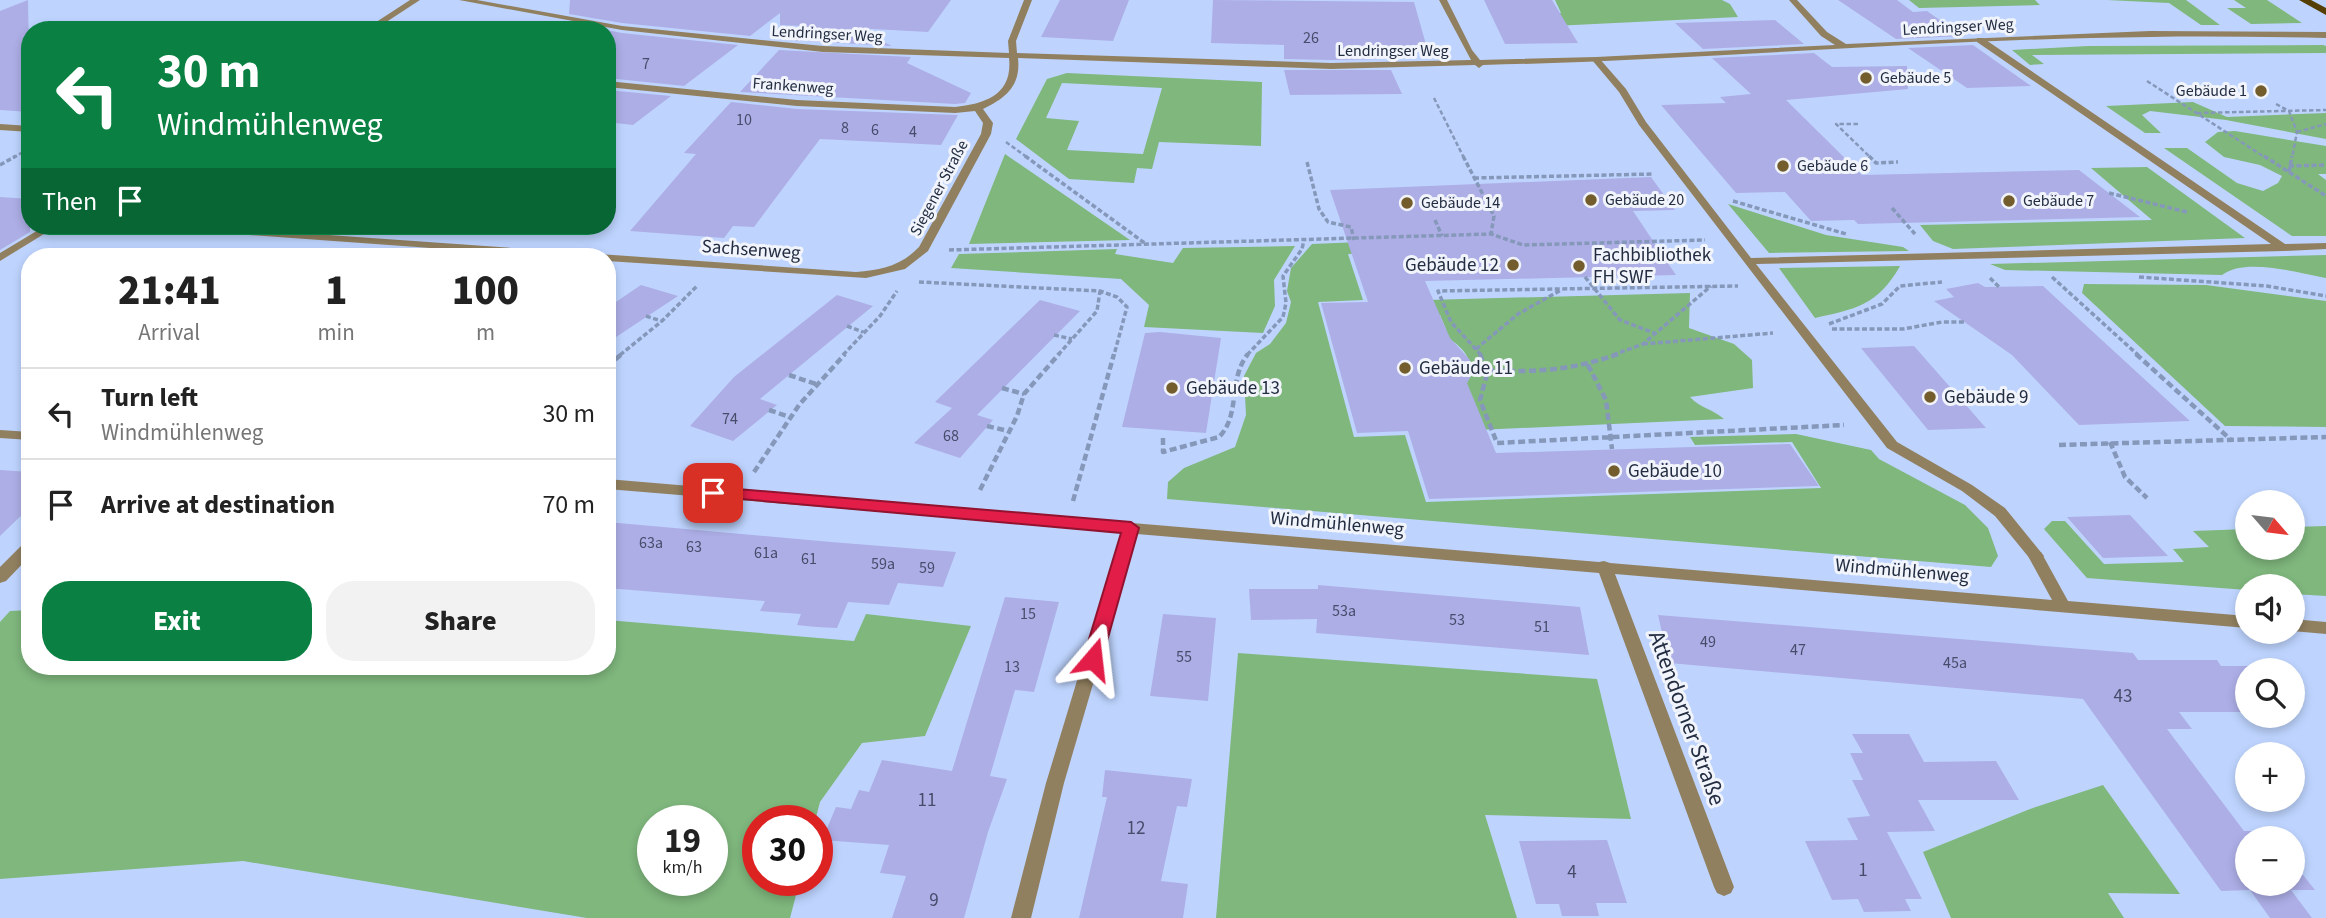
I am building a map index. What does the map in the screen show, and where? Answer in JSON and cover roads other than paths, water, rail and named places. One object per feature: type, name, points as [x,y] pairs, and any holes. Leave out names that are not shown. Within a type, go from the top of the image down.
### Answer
[{"type":"main road","points":[[2304,0],[2326,12]]},
{"type":"street","points":[[382,21],[416,0]]},
{"type":"street","name":"Lendringser Weg","points":[[463,0],[582,21]]},
{"type":"street","points":[[978,108],[1001,97],[1015,72],[1012,41],[1028,0]]},
{"type":"street","points":[[1443,0],[1468,50],[1479,65]]},
{"type":"street","points":[[1793,0],[1824,34],[1844,47]]},
{"type":"street","name":"Lendringser Weg","points":[[616,27],[823,49],[1331,66],[1479,65],[2150,34],[2326,35]]},
{"type":"street","points":[[1980,40],[2284,247]]},
{"type":"street","points":[[1596,60],[1623,91],[1625,99],[1731,239],[1892,444],[1967,488],[2000,512],[2036,556],[2063,606]]},
{"type":"street","name":"Frankenweg","points":[[616,85],[797,103],[955,110],[978,108]]},
{"type":"street","name":"Siegener Straße","points":[[891,272],[912,262],[924,249],[986,134],[988,123],[978,108]]},
{"type":"street","points":[[0,127],[21,128]]},
{"type":"street","points":[[0,258],[37,235]]},
{"type":"street","points":[[285,235],[470,248]]},
{"type":"street","points":[[1748,261],[2326,246]]},
{"type":"street","name":"Sachsenweg","points":[[616,259],[856,275],[891,272]]},
{"type":"street","points":[[0,433],[21,435]]},
{"type":"street","name":"Windmühlenweg","points":[[616,485],[2235,621]]},
{"type":"street","points":[[1021,918],[1055,783],[1131,528]]},
{"type":"street","points":[[0,577],[21,555]]},
{"type":"street","name":"Attendorner Straße","points":[[1604,566],[1724,887]]},
{"type":"street","points":[[2305,626],[2326,628]]},
{"type":"place","name":"Gebäude 5","points":[[1866,78]]},
{"type":"place","name":"Gebäude 1","points":[[2261,91]]},
{"type":"place","name":"Gebäude 6","points":[[1783,166]]},
{"type":"place","name":"Gebäude 20","points":[[1591,200]]},
{"type":"place","name":"Gebäude 7","points":[[2009,201]]},
{"type":"place","name":"Gebäude 14","points":[[1407,203]]},
{"type":"place","name":"Gebäude 12","points":[[1513,265]]},
{"type":"place","name":"Fachbibliothek FH SWF","points":[[1579,266]]},
{"type":"place","name":"Gebäude 11","points":[[1405,368]]},
{"type":"place","name":"Gebäude 13","points":[[1172,388]]},
{"type":"place","name":"Gebäude 9","points":[[1930,397]]},
{"type":"place","name":"Gebäude 10","points":[[1614,471]]}]
